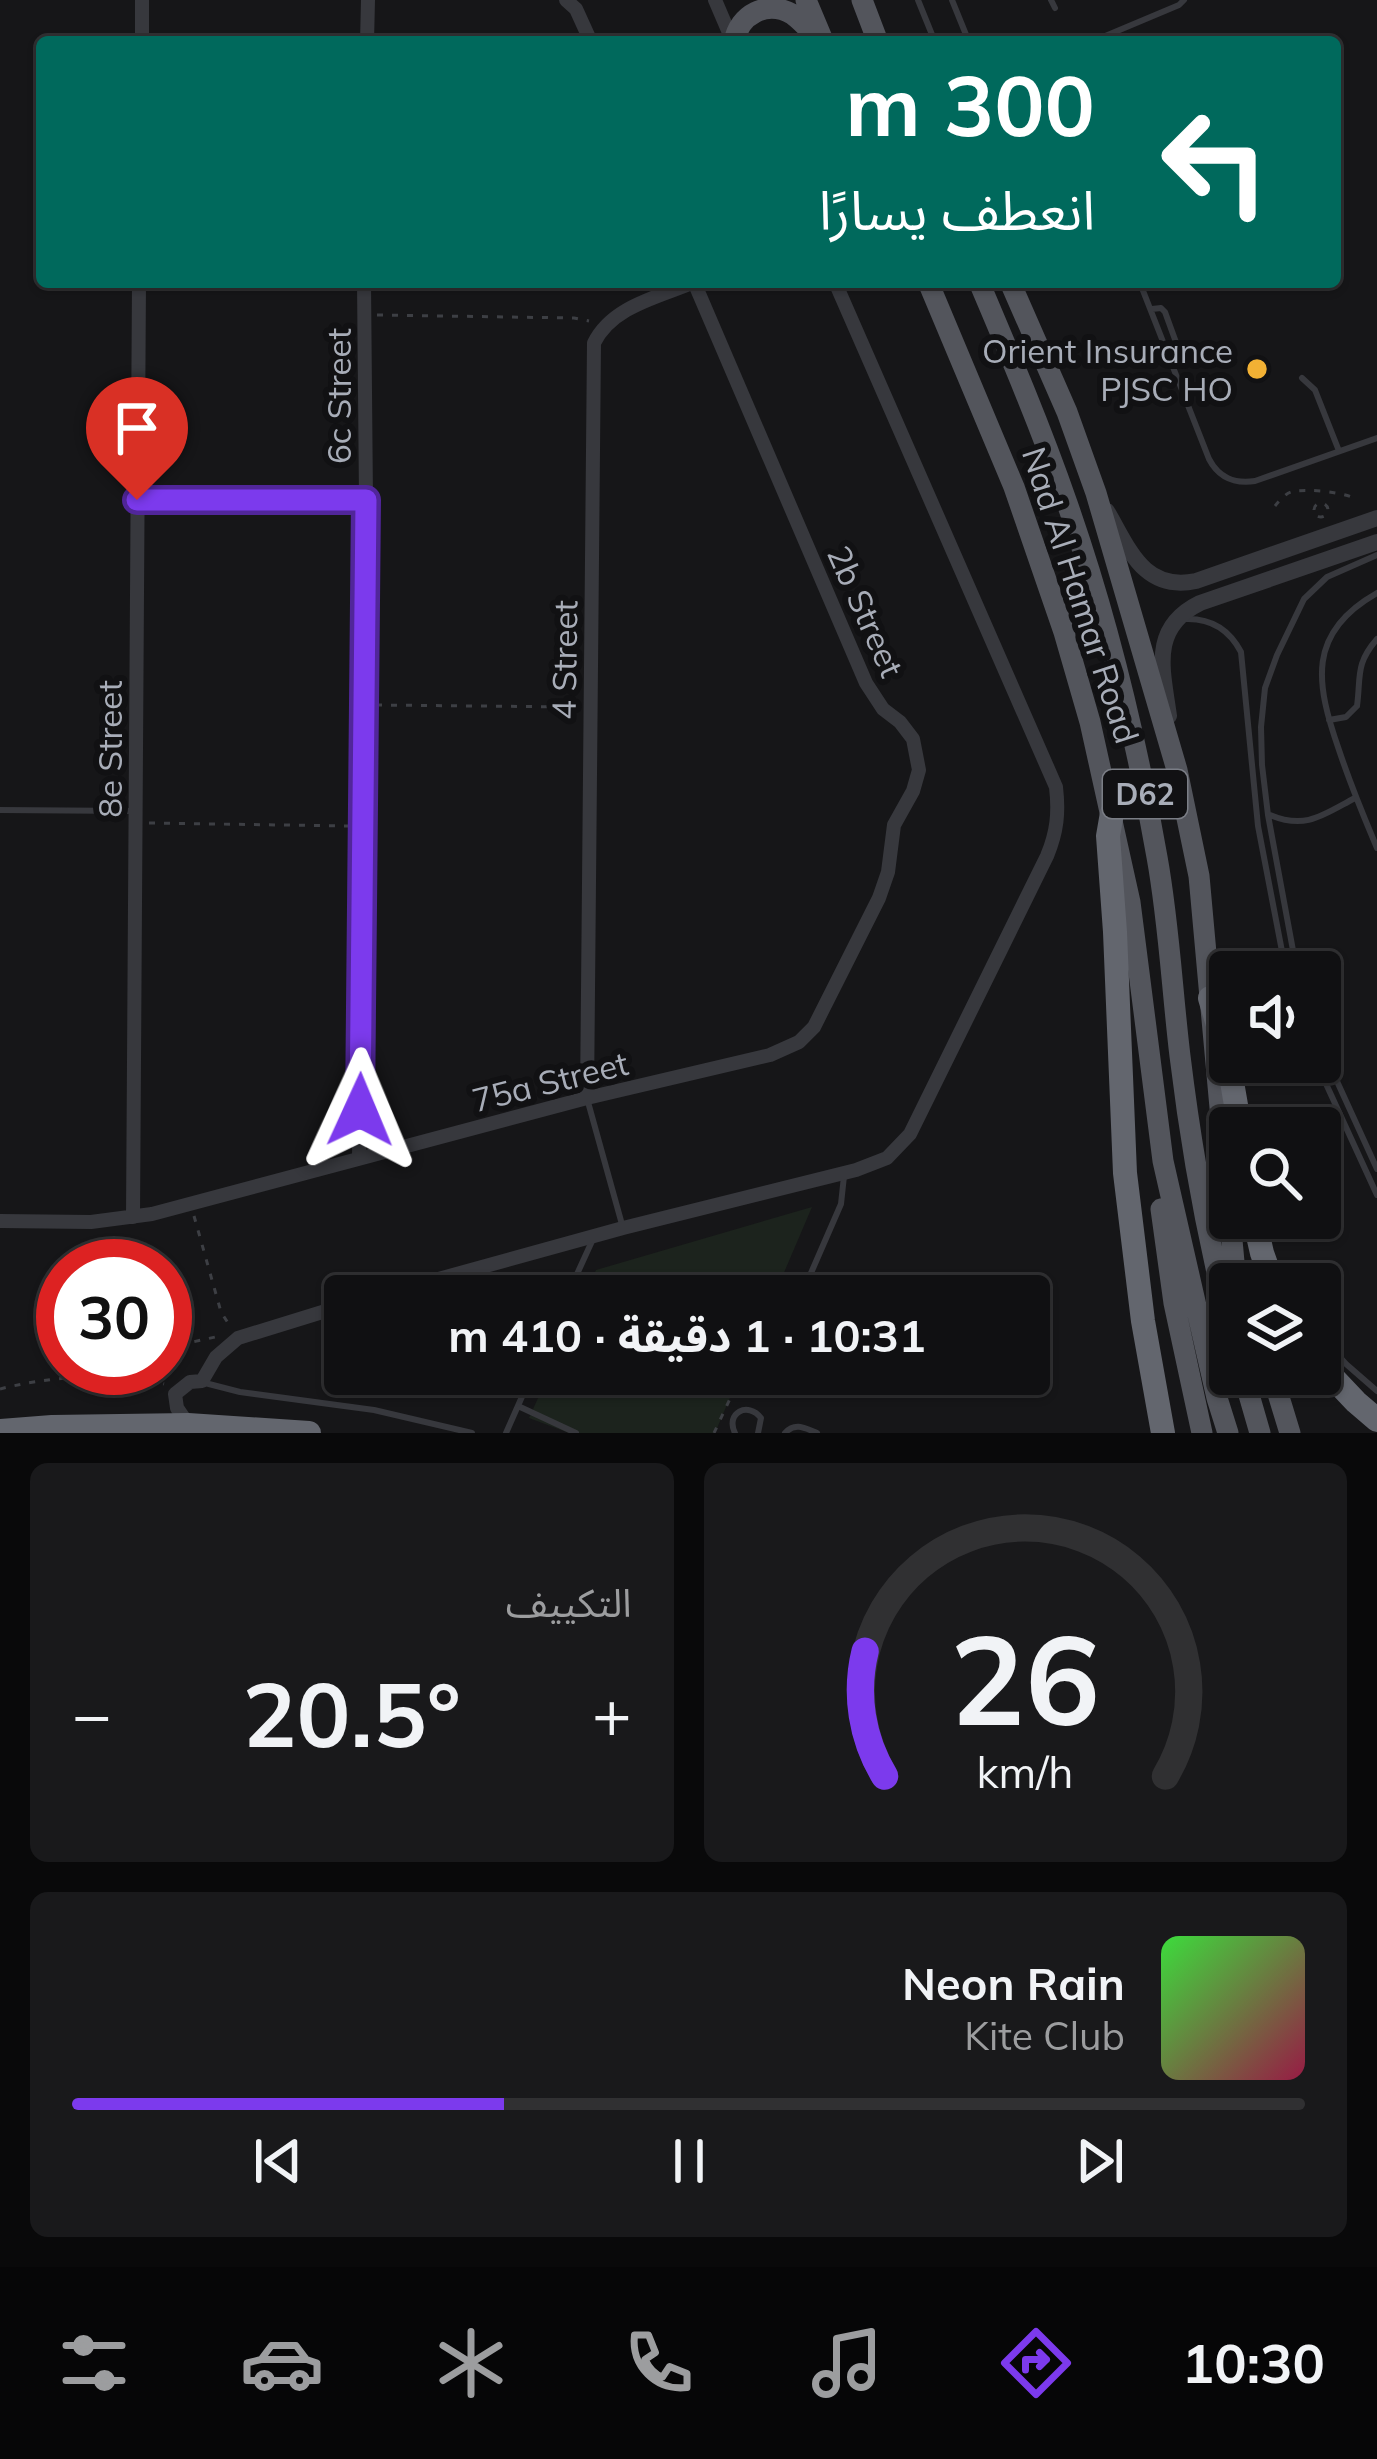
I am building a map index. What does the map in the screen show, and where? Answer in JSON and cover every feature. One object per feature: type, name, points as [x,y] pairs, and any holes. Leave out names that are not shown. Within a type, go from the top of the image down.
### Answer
[{"type":"highway","points":[[1112,813],[1108,836],[1125,1173],[1140,1304],[1163,1433]]},
{"type":"highway","points":[[1341,1388],[1377,1420]]},
{"type":"highway","points":[[4,1430],[188,1424],[309,1433]]},
{"type":"main road","points":[[806,0],[821,36]]},
{"type":"main road","points":[[862,0],[877,36]]},
{"type":"main road","points":[[736,36],[743,19],[770,7],[792,14],[816,36]]},
{"type":"main road","name":"Nad Al Hamar Road","points":[[931,288],[1033,537],[1078,676],[1112,813],[1137,945],[1162,1160],[1228,1433]]},
{"type":"main road","name":"Nad Al Hamar Road","points":[[981,288],[1067,501],[1128,716],[1161,878],[1184,1093],[1216,1263]]},
{"type":"main road","points":[[1013,288],[1067,412],[1096,493],[1178,770],[1199,876],[1209,987]]},
{"type":"main road","points":[[1162,1160],[1160,1197],[1174,1303],[1202,1433]]},
{"type":"main road","points":[[1250,1395],[1260,1433]]},
{"type":"main road","points":[[1278,1395],[1290,1433]]},
{"type":"street","points":[[142,0],[142,36]]},
{"type":"street","points":[[367,36],[368,0]]},
{"type":"street","points":[[566,0],[576,9],[588,36]]},
{"type":"street","points":[[716,0],[731,36]]},
{"type":"street","name":"8e Street","points":[[134,1217],[139,288]]},
{"type":"street","name":"6c Street","points":[[359,1157],[364,288]]},
{"type":"street","points":[[601,329],[612,317],[679,288]]},
{"type":"street","name":"2b Street","points":[[697,288],[866,682],[883,709],[907,730],[919,759],[917,781],[894,825],[879,898],[819,1018]]},
{"type":"street","points":[[451,1275],[887,1158],[910,1134],[1056,834],[1056,787],[838,288]]},
{"type":"street","name":"4 Street","points":[[587,1098],[593,358],[601,329]]},
{"type":"street","points":[[1096,493],[1138,563],[1166,582],[1196,581],[1377,518]]},
{"type":"street","points":[[1308,566],[1307,554],[1316,538]]},
{"type":"street","points":[[1178,770],[1162,658],[1176,621],[1200,603],[1377,542]]},
{"type":"street","name":"75a Street","points":[[0,1221],[92,1222],[190,1204],[587,1098],[780,1052],[807,1035],[819,1018]]},
{"type":"street","points":[[192,1382],[202,1381],[216,1357],[238,1338],[324,1311]]},
{"type":"street","points":[[175,1395],[188,1424]]},
{"type":"lane","points":[[918,0],[933,36]]},
{"type":"lane","points":[[952,0],[967,36]]},
{"type":"lane","points":[[1103,36],[1184,0]]},
{"type":"lane","points":[[1143,288],[1209,459],[1224,477],[1255,481],[1377,438]]},
{"type":"lane","points":[[1302,378],[1315,390],[1339,451]]},
{"type":"lane","points":[[137,500],[366,500]]},
{"type":"lane","points":[[1293,951],[1268,815],[1261,727],[1265,688],[1298,609],[1317,584],[1377,554]]},
{"type":"lane","points":[[1377,593],[1349,612],[1330,638],[1320,685],[1355,798],[1377,848]]},
{"type":"lane","points":[[1176,621],[1215,624],[1241,652],[1258,826],[1282,951]]},
{"type":"lane","points":[[1329,720],[1346,717],[1357,706],[1360,668],[1377,639]]},
{"type":"lane","points":[[1268,815],[1302,823],[1355,798]]},
{"type":"lane","points":[[0,811],[135,817]]},
{"type":"lane","points":[[1326,1083],[1377,1195]]},
{"type":"lane","points":[[1338,1083],[1377,1169]]},
{"type":"lane","points":[[587,1098],[623,1228]]},
{"type":"lane","points":[[810,1275],[842,1204],[843,1172]]},
{"type":"lane","points":[[576,1275],[594,1235]]},
{"type":"lane","points":[[1273,1252],[1278,1263]]},
{"type":"lane","points":[[1341,1358],[1377,1390]]},
{"type":"lane","points":[[202,1381],[240,1392],[374,1410],[472,1433]]},
{"type":"lane","points":[[506,1433],[523,1395]]},
{"type":"lane","points":[[518,1406],[576,1433]]},
{"type":"lane","points":[[735,1433],[732,1420],[747,1408],[758,1413],[762,1432]]},
{"type":"lane","points":[[785,1433],[799,1426],[818,1433]]},
{"type":"path","points":[[364,315],[574,317],[601,329]]},
{"type":"path","points":[[1275,506],[1295,491],[1354,498]]},
{"type":"path","points":[[364,705],[590,706]]},
{"type":"path","points":[[135,817],[362,826]]},
{"type":"path","points":[[190,1204],[221,1312],[234,1332],[192,1342]]},
{"type":"path","points":[[0,1389],[36,1380]]},
{"type":"path","points":[[714,1433],[732,1395]]},
{"type":"shaded area","points":[[812,1207],[783,1275],[594,1275],[596,1270]]},
{"type":"shaded area","points":[[539,1395],[731,1395],[715,1433],[569,1433],[529,1418]]},
{"type":"place","name":"Orient Insurance PJSC HO","points":[[1257,369]]},
{"type":"route","points":[[137,500],[366,500],[360,1110]]}]
